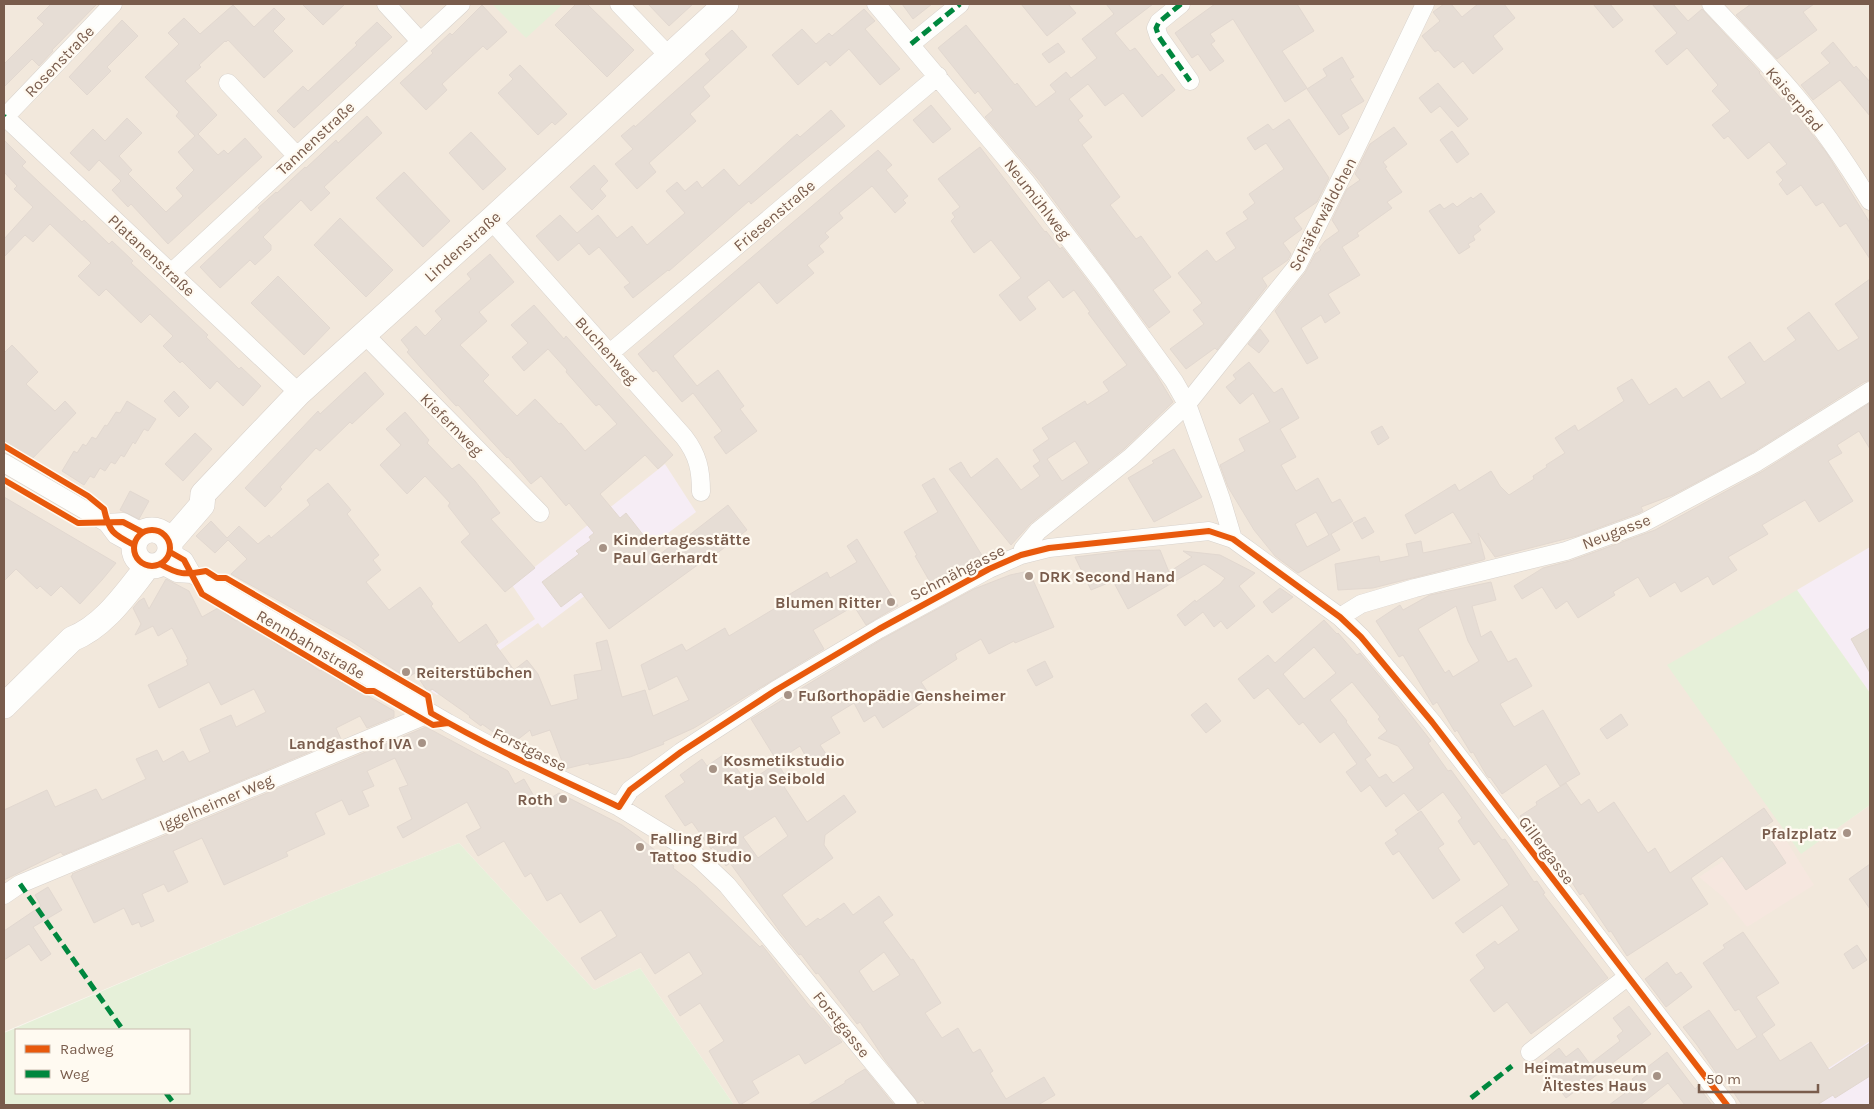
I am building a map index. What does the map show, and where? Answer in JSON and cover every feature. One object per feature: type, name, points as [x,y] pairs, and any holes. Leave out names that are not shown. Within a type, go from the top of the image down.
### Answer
[{"type":"main road","name":"Lindenstraße","points":[[4,706],[72,639],[75,628],[152,549],[193,495],[203,494],[299,393],[726,4]]},
{"type":"street","name":"Rosenstraße","points":[[4,117],[113,4]]},
{"type":"street","points":[[386,4],[420,41]]},
{"type":"street","name":"Tannenstraße","points":[[171,273],[296,155],[461,4]]},
{"type":"street","points":[[619,4],[669,56]]},
{"type":"street","name":"Neumühlweg","points":[[876,4],[1025,181],[1155,353],[1187,404]]},
{"type":"street","points":[[911,44],[960,4]]},
{"type":"street","points":[[1181,4],[1159,22],[1156,28],[1159,37],[1190,80]]},
{"type":"street","name":"Schäferwäldchen","points":[[1187,404],[1297,266],[1425,4]]},
{"type":"street","name":"Kaiserpfad","points":[[1711,4],[1806,108],[1838,151],[1870,201]]},
{"type":"street","name":"Friesenstraße","points":[[610,353],[938,76]]},
{"type":"street","points":[[228,83],[296,155]]},
{"type":"street","name":"Platanenstraße","points":[[4,117],[299,393]]},
{"type":"street","name":"Buchenweg","points":[[491,220],[692,448],[699,464],[702,492]]},
{"type":"street","name":"Kiefernweg","points":[[364,334],[540,513]]},
{"type":"street","name":"Neugasse","points":[[1340,617],[1361,604],[1415,588],[1566,551],[1643,523],[1757,462],[1870,392]]},
{"type":"street","points":[[1187,404],[1226,512],[1233,539]]},
{"type":"street","name":"Schmähgasse","points":[[1021,556],[1023,549],[1038,532],[1131,457],[1187,404]]},
{"type":"street","name":"Rennbahnstraße","points":[[4,463],[107,523],[123,522],[177,573],[192,574],[431,713]]},
{"type":"street","name":"Schmähgasse","points":[[619,807],[630,790],[637,784],[680,752],[776,690],[960,584],[1021,556],[1049,548],[1209,531],[1233,539],[1340,617]]},
{"type":"street","name":"Gillergasse","points":[[1340,617],[1361,637],[1432,722],[1727,1105]]},
{"type":"street","name":"Forstgasse","points":[[431,713],[487,744],[619,807],[690,850],[728,885],[908,1105]]},
{"type":"street","name":"Iggelheimer Weg","points":[[4,895],[20,884],[431,713]]},
{"type":"street","points":[[1530,1052],[1627,977]]},
{"type":"shaded area","points":[[4,4],[1870,4],[1870,693],[1797,590],[1801,853],[1870,805],[1870,1105],[734,1105],[640,968],[594,990],[459,843],[320,898],[4,1032]]},
{"type":"shaded area","name":"Kindertagesstätte Paul Gerhardt","points":[[665,464],[696,512],[542,628],[538,623],[437,695],[431,691],[535,619],[512,585]]},
{"type":"shaded area","points":[[1870,547],[1870,693],[1797,590]]},
{"type":"shaded area","points":[[1777,826],[1814,885],[1747,927],[1723,897],[1699,877]]},
{"type":"shaded area","points":[[1870,1041],[1870,1105],[1789,1105],[1787,1100],[1818,1075]]},
{"type":"green space","points":[[492,4],[563,4],[526,38]]},
{"type":"green space","points":[[1797,590],[1870,693],[1870,805],[1801,854],[1667,665]]},
{"type":"green space","points":[[459,843],[594,990],[640,968],[734,1105],[4,1105],[4,1033],[320,898]]},
{"type":"building","points":[[51,4],[97,4],[39,66],[32,59],[4,87],[4,64],[44,24],[37,18]]},
{"type":"building","points":[[302,4],[345,4],[323,25]]},
{"type":"building","points":[[576,4],[587,4],[634,50],[607,77],[555,25]]},
{"type":"building","points":[[648,4],[693,4],[669,26]]},
{"type":"building","points":[[902,4],[932,4],[913,19]]},
{"type":"building","points":[[1021,4],[1068,4],[1076,13],[1047,36]]},
{"type":"building","points":[[1106,4],[1153,4],[1115,33],[1130,51],[1135,48],[1158,77],[1162,74],[1175,90],[1142,117],[1123,93],[1105,106],[1088,84],[1069,99],[1083,116],[1078,120],[1092,137],[1082,145],[1120,197],[1110,205],[1136,239],[1141,236],[1171,277],[1153,290],[1170,312],[1149,328],[1038,179],[985,117],[993,110],[978,91],[975,94],[938,48],[966,25],[1015,85],[1017,83],[1036,107],[1056,92],[1050,85],[1066,72],[1071,78],[1097,58],[1082,39],[1114,14]]},
{"type":"building","points":[[1215,4],[1297,4],[1314,31],[1282,51],[1307,88],[1285,102],[1233,19],[1210,34],[1215,41],[1211,44],[1224,61],[1210,71],[1198,54],[1192,58],[1175,33]]},
{"type":"building","points":[[1444,4],[1451,4],[1462,17],[1478,4],[1504,4],[1515,18],[1493,36],[1503,49],[1473,74],[1463,61],[1454,68],[1438,50],[1435,52],[1422,36],[1440,21],[1433,12]]},
{"type":"building","points":[[1593,4],[1610,4],[1623,20],[1613,28]]},
{"type":"building","points":[[1652,4],[1673,4],[1688,21],[1702,9],[1760,72],[1782,100],[1784,98],[1826,152],[1870,223],[1870,259],[1846,223],[1840,227],[1823,202],[1816,206],[1801,185],[1787,195],[1779,184],[1783,180],[1776,172],[1787,164],[1769,142],[1748,159],[1728,136],[1724,139],[1712,125],[1730,111],[1712,91],[1718,85],[1687,48],[1667,65],[1655,51],[1677,33]]},
{"type":"building","points":[[1751,4],[1814,4],[1803,12],[1817,30],[1777,59],[1736,15]]},
{"type":"building","points":[[233,5],[254,27],[274,8],[285,19],[273,31],[293,51],[264,78],[228,40],[199,65],[201,67],[185,81],[217,115],[198,134],[218,155],[224,150],[228,154],[245,138],[262,157],[168,244],[131,204],[128,207],[112,190],[121,181],[99,160],[89,171],[70,153],[93,129],[105,141],[127,118],[142,133],[119,156],[132,170],[128,174],[166,212],[183,196],[176,188],[194,170],[178,152],[195,136],[176,116],[179,112],[145,77],[179,44],[168,33],[184,18],[200,34]]},
{"type":"building","points":[[482,5],[507,32],[487,50],[483,46],[442,84],[447,90],[426,110],[400,83],[433,53],[431,51],[450,33],[452,35]]},
{"type":"building","points":[[864,9],[875,21],[865,29],[900,69],[880,85],[849,49],[830,66],[826,61],[798,85],[772,55],[802,29],[816,44],[829,33],[832,36]]},
{"type":"building","points":[[122,20],[138,36],[107,67],[111,71],[87,95],[69,77]]},
{"type":"building","points":[[377,22],[392,37],[294,128],[277,111],[303,86],[308,91],[357,45],[355,43]]},
{"type":"building","points":[[732,30],[747,47],[703,87],[710,96],[690,114],[696,121],[649,163],[656,172],[637,189],[615,164],[633,149],[621,136],[634,125],[635,127],[710,60],[705,54]]},
{"type":"building","points":[[1833,42],[1854,68],[1856,66],[1870,82],[1870,116],[1840,80],[1813,100],[1801,85],[1830,63],[1821,53]]},
{"type":"building","points":[[1058,43],[1065,52],[1049,63],[1042,54]]},
{"type":"building","points":[[1342,57],[1354,77],[1350,79],[1364,101],[1341,115],[1349,128],[1339,135],[1307,89],[1327,76],[1323,69]]},
{"type":"building","points":[[520,65],[567,114],[555,125],[552,122],[538,135],[498,93],[513,79],[509,75]]},
{"type":"building","points":[[1438,83],[1468,119],[1458,127],[1440,106],[1431,113],[1419,98]]},
{"type":"building","points":[[931,105],[951,129],[933,143],[913,120]]},
{"type":"building","points":[[831,110],[845,126],[751,204],[749,201],[669,271],[633,298],[624,287],[630,283],[599,247],[589,255],[579,243],[558,261],[536,236],[560,215],[577,233],[598,215],[617,238],[632,226],[647,245],[685,213],[666,191],[677,182],[685,191],[697,181],[702,188],[724,169],[739,186],[797,134],[800,137]]},
{"type":"building","points":[[367,116],[382,133],[324,187],[330,193],[311,211],[301,200],[263,237],[271,245],[271,250],[255,265],[250,260],[220,288],[200,267],[260,210],[258,208],[336,140],[338,143]]},
{"type":"building","points":[[1289,119],[1329,178],[1317,202],[1294,218],[1302,229],[1283,243],[1291,254],[1288,260],[1262,278],[1267,286],[1217,350],[1215,348],[1186,369],[1170,349],[1204,324],[1193,310],[1202,303],[1178,273],[1207,250],[1216,262],[1236,248],[1226,233],[1248,219],[1243,212],[1255,203],[1249,194],[1284,169],[1266,143],[1255,150],[1247,138],[1268,124],[1273,130]]},
{"type":"building","points":[[1394,127],[1407,144],[1383,162],[1387,167],[1385,168],[1402,192],[1387,202],[1392,208],[1357,233],[1359,236],[1342,247],[1360,275],[1328,294],[1340,313],[1325,323],[1321,315],[1301,328],[1318,358],[1307,364],[1275,311],[1305,273],[1315,254],[1321,250],[1319,248],[1339,231],[1332,220],[1347,189],[1360,180],[1355,174],[1370,144]]},
{"type":"building","points":[[1452,131],[1469,154],[1457,163],[1440,140]]},
{"type":"building","points":[[471,132],[506,169],[483,190],[449,153]]},
{"type":"building","points":[[4,140],[26,162],[22,166],[82,222],[84,220],[109,244],[112,241],[133,261],[131,263],[208,335],[206,337],[239,369],[241,367],[261,386],[243,406],[217,381],[210,389],[182,361],[180,363],[163,346],[173,336],[150,314],[141,323],[106,289],[99,296],[78,276],[91,263],[50,224],[33,242],[25,235],[4,257],[4,239],[33,207],[14,189],[17,186],[4,172]]},
{"type":"building","points":[[980,147],[1045,232],[1060,249],[1062,247],[1156,374],[1173,402],[1124,449],[1031,523],[1011,545],[949,469],[961,462],[971,478],[997,458],[1021,490],[1040,476],[1033,466],[1040,461],[1033,450],[1049,439],[1042,428],[1085,401],[1087,405],[1109,391],[1103,382],[1127,365],[1088,313],[1090,312],[1074,290],[1063,298],[1049,280],[1027,297],[1036,309],[1020,321],[999,295],[1021,278],[991,240],[974,253],[951,221],[955,217],[952,213],[960,207],[938,179]],"holes":[[[1075,441],[1089,463],[1062,481],[1047,459]]]},
{"type":"building","points":[[878,150],[892,165],[886,170],[908,196],[903,200],[906,203],[895,213],[872,186],[839,213],[843,218],[825,233],[829,237],[819,246],[824,252],[807,265],[814,273],[777,304],[759,282],[673,356],[697,386],[718,370],[744,406],[740,409],[757,431],[726,454],[714,437],[722,431],[693,393],[682,402],[656,370],[653,372],[638,354]]},
{"type":"building","points":[[594,165],[608,181],[600,189],[606,196],[592,210],[570,187]]},
{"type":"building","points":[[404,172],[450,221],[423,247],[376,198]]},
{"type":"building","points":[[1481,193],[1495,212],[1478,226],[1481,230],[1473,236],[1475,240],[1468,244],[1470,247],[1459,254],[1429,211],[1440,204],[1444,209],[1453,203],[1457,207],[1471,197],[1473,199]]},
{"type":"building","points":[[340,218],[393,270],[366,297],[314,245]]},
{"type":"building","points":[[490,254],[514,282],[479,312],[487,321],[460,345],[489,375],[483,381],[517,416],[535,399],[559,424],[561,423],[585,451],[617,424],[599,404],[596,406],[548,349],[524,371],[512,357],[528,343],[511,325],[534,305],[564,339],[566,336],[673,455],[658,469],[645,455],[600,494],[620,518],[626,513],[659,555],[677,541],[679,543],[728,505],[747,530],[711,558],[710,556],[609,629],[581,592],[561,607],[542,582],[579,554],[576,551],[591,540],[589,537],[594,533],[569,503],[566,506],[541,476],[531,484],[508,457],[458,405],[456,406],[421,368],[407,352],[409,350],[401,340],[416,326],[425,336],[442,319],[435,311],[471,279],[467,274]]},
{"type":"building","points":[[278,276],[330,328],[304,355],[251,303]]},
{"type":"building","points":[[1870,279],[1870,380],[1752,453],[1673,495],[1641,507],[1643,511],[1639,513],[1577,536],[1495,557],[1478,533],[1485,559],[1483,560],[1373,588],[1338,590],[1335,564],[1379,556],[1380,562],[1409,556],[1406,544],[1421,541],[1423,553],[1472,543],[1453,512],[1415,534],[1405,515],[1455,484],[1459,491],[1491,471],[1500,486],[1509,495],[1534,479],[1533,476],[1547,467],[1546,465],[1565,453],[1555,438],[1575,425],[1578,431],[1624,401],[1617,388],[1632,379],[1649,405],[1676,388],[1683,398],[1709,381],[1721,399],[1746,383],[1728,357],[1750,342],[1764,362],[1796,340],[1787,328],[1809,312],[1838,351],[1859,338],[1835,304]]},
{"type":"building","points":[[1260,329],[1269,341],[1259,353],[1248,344]]},
{"type":"building","points":[[12,345],[38,372],[26,384],[55,411],[65,401],[76,413],[32,459],[4,441],[4,353]]},
{"type":"building","points":[[1249,362],[1274,393],[1282,388],[1299,418],[1280,429],[1296,457],[1281,465],[1296,491],[1318,478],[1332,503],[1340,499],[1353,521],[1331,534],[1340,550],[1298,573],[1275,556],[1254,530],[1228,487],[1220,465],[1245,451],[1239,439],[1270,422],[1253,393],[1240,404],[1226,387],[1236,379],[1233,375]],"holes":[[[1316,512],[1329,535],[1307,547],[1295,524]]]},
{"type":"building","points":[[365,372],[384,394],[352,424],[350,422],[320,451],[316,448],[280,487],[282,489],[265,507],[245,488],[318,411],[320,414]]},
{"type":"building","points":[[174,391],[189,407],[179,417],[164,401]]},
{"type":"building","points":[[127,401],[156,419],[148,431],[144,429],[135,444],[133,442],[124,457],[121,455],[115,464],[111,462],[105,471],[100,468],[94,478],[90,476],[84,485],[62,471],[74,451],[77,453],[83,444],[86,446],[92,437],[96,439],[116,412],[120,413]]},
{"type":"building","points":[[1870,403],[1870,449],[1859,431],[1837,445],[1842,453],[1828,461],[1853,501],[1819,522],[1805,500],[1762,525],[1768,534],[1728,557],[1737,570],[1713,585],[1708,576],[1681,592],[1675,582],[1650,597],[1638,577],[1613,592],[1615,595],[1578,618],[1567,601],[1556,609],[1542,587],[1522,599],[1514,586],[1543,568],[1570,561],[1655,530],[1763,471]]},
{"type":"building","points":[[405,412],[429,440],[427,443],[452,469],[459,464],[475,481],[500,513],[491,519],[535,568],[505,592],[461,542],[470,534],[448,506],[450,503],[425,476],[407,494],[380,465],[401,445],[386,429]]},
{"type":"building","points":[[1382,426],[1389,438],[1378,445],[1371,432]]},
{"type":"building","points":[[195,433],[212,449],[183,481],[165,464]]},
{"type":"building","points":[[1174,449],[1202,497],[1154,522],[1128,478],[1154,463],[1152,461]]},
{"type":"building","points":[[934,478],[983,557],[966,570],[933,587],[904,532],[938,512],[922,485]]},
{"type":"building","points":[[328,483],[351,510],[347,514],[379,555],[373,560],[381,570],[366,582],[389,610],[420,587],[433,604],[431,606],[459,643],[486,624],[498,642],[495,644],[514,670],[527,660],[538,674],[551,706],[578,699],[574,675],[602,670],[596,643],[607,640],[622,697],[645,690],[653,716],[689,700],[677,676],[649,690],[641,665],[682,644],[686,651],[725,628],[729,636],[777,607],[775,603],[827,572],[830,578],[857,562],[847,546],[857,539],[898,606],[866,625],[854,606],[813,630],[824,649],[694,728],[663,742],[664,744],[630,757],[589,765],[589,763],[565,769],[550,730],[532,736],[530,730],[512,744],[506,741],[482,724],[481,726],[432,689],[428,692],[415,673],[407,678],[351,641],[231,574],[247,559],[228,540],[215,553],[196,536],[211,521],[227,538],[239,526],[258,544],[269,535],[271,538],[310,505],[307,500]]},
{"type":"building","points":[[130,491],[149,501],[139,519],[120,510]]},
{"type":"building","points":[[4,497],[116,563],[80,604],[61,586],[51,596],[40,586],[37,589],[16,569],[4,581]]},
{"type":"building","points":[[1365,517],[1374,532],[1362,539],[1353,523]]},
{"type":"building","points":[[1160,550],[1169,572],[1192,557],[1183,551],[1220,555],[1255,573],[1239,586],[1255,606],[1227,629],[1221,621],[1214,627],[1203,612],[1185,626],[1177,615],[1195,600],[1196,602],[1220,584],[1225,578],[1204,564],[1128,609],[1113,581],[1091,590],[1075,557],[1125,551]]},
{"type":"building","points":[[1029,571],[1054,627],[1015,643],[1014,641],[989,654],[981,639],[955,654],[957,659],[921,682],[931,697],[883,728],[875,715],[864,722],[854,703],[831,717],[840,733],[820,745],[826,754],[810,764],[800,746],[777,761],[751,719],[884,638],[974,589],[1010,575]]},
{"type":"building","points":[[166,579],[189,591],[202,617],[218,608],[290,653],[293,652],[320,671],[323,669],[342,683],[344,682],[394,711],[394,717],[367,728],[360,716],[336,728],[341,739],[63,855],[61,852],[4,880],[4,810],[47,790],[55,807],[96,789],[102,800],[146,779],[136,759],[157,750],[163,762],[183,751],[189,762],[210,752],[200,729],[231,715],[236,727],[266,712],[254,689],[221,705],[209,682],[159,708],[148,685],[188,665],[186,660],[188,659],[172,628],[158,636],[153,626],[135,635],[141,624],[133,608],[144,598],[149,609]]},
{"type":"building","points":[[1491,582],[1496,600],[1472,606],[1481,637],[1491,631],[1508,662],[1516,658],[1532,686],[1500,704],[1514,727],[1543,710],[1580,774],[1560,786],[1546,764],[1502,794],[1490,777],[1487,776],[1457,730],[1455,732],[1437,702],[1433,705],[1403,655],[1399,657],[1376,621],[1400,605],[1403,610],[1430,595]],"holes":[[[1456,606],[1468,641],[1479,661],[1453,677],[1449,670],[1445,673],[1418,629]]]},
{"type":"building","points":[[1280,588],[1293,597],[1272,613],[1263,602]]},
{"type":"building","points":[[1324,620],[1357,655],[1360,653],[1431,741],[1428,743],[1448,771],[1451,770],[1502,840],[1505,839],[1534,882],[1537,881],[1545,893],[1543,894],[1608,978],[1531,1034],[1507,1002],[1494,1012],[1470,980],[1485,968],[1476,955],[1495,941],[1498,945],[1519,930],[1502,905],[1463,933],[1455,923],[1509,885],[1479,841],[1474,845],[1458,821],[1462,818],[1443,792],[1418,811],[1404,793],[1386,807],[1370,785],[1361,792],[1346,772],[1357,764],[1334,732],[1320,743],[1303,722],[1299,725],[1268,688],[1254,699],[1238,679],[1268,655],[1275,663]],"holes":[[[1314,647],[1336,673],[1304,699],[1283,674]],[[1352,682],[1380,717],[1378,719],[1387,731],[1378,738],[1398,746],[1414,768],[1393,783],[1386,774],[1379,778],[1365,759],[1371,755],[1330,700]]]},
{"type":"building","points":[[1870,628],[1870,673],[1851,639]]},
{"type":"building","points":[[1045,661],[1053,677],[1036,686],[1027,670]]},
{"type":"building","points":[[1206,703],[1221,721],[1206,733],[1191,715]]},
{"type":"building","points":[[1621,714],[1628,725],[1607,739],[1600,729]]},
{"type":"building","points":[[426,727],[508,771],[515,784],[524,779],[539,805],[559,793],[622,825],[639,837],[696,886],[760,947],[762,945],[811,1008],[842,1042],[805,1064],[799,1054],[752,1081],[759,1093],[740,1105],[709,1051],[724,1041],[700,1003],[680,1016],[668,996],[703,974],[689,952],[655,974],[641,952],[595,980],[581,958],[617,936],[601,910],[580,923],[561,893],[547,901],[531,873],[525,877],[504,841],[478,856],[466,836],[481,828],[467,802],[403,838],[397,827],[412,819],[399,788],[408,785],[395,758],[367,771],[374,786],[362,791],[369,806],[349,815],[342,800],[315,813],[325,834],[286,852],[288,856],[224,885],[202,838],[173,851],[188,882],[168,892],[164,884],[142,894],[154,921],[141,927],[139,922],[132,925],[124,908],[94,923],[71,876],[72,874]]},
{"type":"building","points":[[726,753],[747,783],[777,763],[787,778],[781,782],[807,822],[844,795],[856,812],[825,835],[824,845],[833,858],[782,895],[806,927],[818,918],[820,920],[844,903],[853,915],[879,896],[893,915],[883,922],[911,960],[913,959],[941,1003],[925,1013],[942,1038],[958,1028],[973,1053],[980,1049],[993,1071],[990,1073],[1006,1099],[1044,1077],[1055,1095],[1038,1105],[926,1105],[923,1100],[918,1103],[885,1060],[860,1022],[857,1024],[818,973],[816,974],[801,954],[799,955],[781,933],[730,863],[726,866],[692,822],[685,826],[665,796],[685,782],[680,775],[702,759],[707,766]],"holes":[[[775,816],[788,836],[758,858],[743,837]],[[884,952],[900,975],[873,992],[859,971]]]},
{"type":"building","points":[[1566,783],[1581,805],[1589,799],[1598,813],[1614,802],[1648,853],[1655,848],[1670,873],[1764,808],[1773,821],[1763,828],[1786,863],[1746,890],[1722,856],[1691,878],[1708,904],[1627,956],[1583,893],[1580,895],[1564,870],[1548,850],[1546,852],[1520,816],[1537,805],[1536,802]]},
{"type":"building","points":[[1421,811],[1444,844],[1438,848],[1460,880],[1433,899],[1399,851],[1393,855],[1385,843],[1398,834],[1395,830]]},
{"type":"building","points":[[1870,864],[1870,909],[1849,879]]},
{"type":"building","points":[[48,887],[62,910],[33,927],[51,954],[41,961],[29,944],[4,960],[4,931],[41,906],[35,895]]},
{"type":"building","points":[[1743,932],[1779,983],[1756,997],[1775,1025],[1762,1034],[1780,1061],[1811,1042],[1829,1070],[1870,1043],[1870,1076],[1835,1098],[1833,1095],[1817,1105],[1742,1105],[1722,1075],[1719,1077],[1683,1027],[1709,1010],[1737,1050],[1757,1037],[1739,1009],[1735,1011],[1703,963],[1725,948],[1723,945]]},
{"type":"building","points":[[1857,945],[1867,960],[1853,969],[1844,954]]},
{"type":"building","points":[[1667,962],[1676,975],[1681,972],[1692,987],[1666,1007],[1645,979]]},
{"type":"building","points":[[1629,1006],[1651,1034],[1566,1098],[1540,1063],[1559,1048],[1566,1057],[1578,1048],[1590,1064],[1620,1041],[1617,1036],[1623,1031],[1613,1018]]},
{"type":"building","points":[[1667,1052],[1695,1089],[1698,1086],[1712,1105],[1685,1105],[1668,1083],[1640,1105],[1609,1105],[1636,1085],[1632,1079]]},
{"type":"building","points":[[865,1069],[894,1105],[808,1105],[845,1083],[845,1081]]},
{"type":"marked path","points":[[911,44],[960,4]]},
{"type":"marked path","points":[[1181,4],[1159,22],[1156,28],[1159,37],[1190,81]]},
{"type":"marked path","points":[[20,884],[122,1029]]},
{"type":"marked path","points":[[1471,1098],[1512,1066]]},
{"type":"marked path","points":[[167,1094],[175,1105]]},
{"type":"cycle path","points":[[4,446],[88,496],[104,509],[113,532],[134,545]]},
{"type":"cycle path","points":[[4,480],[78,523],[123,522],[142,532]]},
{"type":"cycle path","points":[[152,530],[159,531],[165,535],[169,541],[170,548],[169,555],[165,561],[159,565],[152,566],[145,565],[139,561],[135,555],[134,548],[135,541],[139,535],[145,531],[152,530]]},
{"type":"cycle path","points":[[160,564],[177,572],[193,573],[206,571],[217,578],[226,578],[428,696],[431,713],[500,750],[619,807],[630,790],[681,752],[776,690],[879,629],[989,569],[1021,555],[1049,548],[1209,531],[1233,539],[1340,617],[1361,637],[1432,722],[1727,1105]]},
{"type":"cycle path","points":[[170,552],[184,560],[202,594],[366,691],[374,691],[433,725],[448,723]]},
{"type":"place","name":"Kindertagesstätte Paul Gerhardt","points":[[603,548]]},
{"type":"place","name":"DRK Second Hand","points":[[1029,576]]},
{"type":"place","name":"Blumen Ritter","points":[[891,602]]},
{"type":"place","name":"Reiterstübchen","points":[[406,672]]},
{"type":"place","name":"Fußorthopädie Gensheimer","points":[[788,695]]},
{"type":"place","name":"Landgasthof IVA","points":[[422,743]]},
{"type":"place","name":"Kosmetikstudio Katja Seibold","points":[[713,769]]},
{"type":"place","name":"Roth","points":[[563,799]]},
{"type":"place","name":"Pfalzplatz","points":[[1847,833]]},
{"type":"place","name":"Falling Bird Tattoo Studio","points":[[640,847]]},
{"type":"place","name":"Heimatmuseum Ältestes Haus","points":[[1657,1076]]}]
